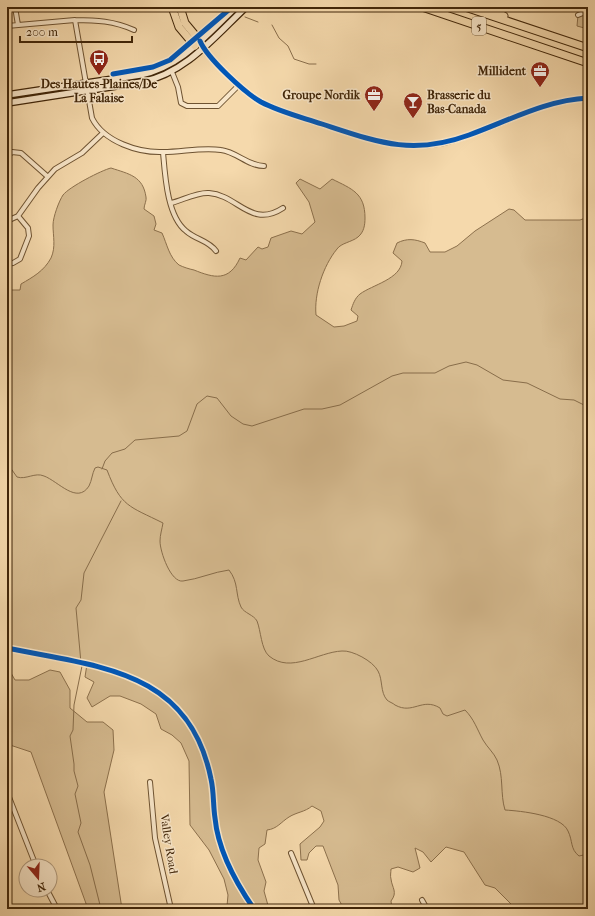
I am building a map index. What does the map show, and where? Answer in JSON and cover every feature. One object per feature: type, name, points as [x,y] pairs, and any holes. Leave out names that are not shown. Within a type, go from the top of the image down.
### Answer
[{"type":"highway","points":[[172,7],[179,27],[199,45]]},
{"type":"highway","points":[[180,7],[185,23],[199,45]]},
{"type":"highway","name":"5","points":[[422,7],[588,63]]},
{"type":"highway","name":"5","points":[[465,7],[588,48]]},
{"type":"highway","points":[[484,7],[543,33]]},
{"type":"street","points":[[15,7],[18,25]]},
{"type":"street","points":[[7,103],[150,80],[172,72],[236,7]]},
{"type":"street","points":[[7,95],[140,75],[162,69],[199,45],[246,7]]},
{"type":"street","points":[[578,15],[588,11]]},
{"type":"street","points":[[7,26],[95,19],[134,30]]},
{"type":"street","points":[[75,20],[92,118],[103,133],[132,147],[163,152],[219,149],[234,153],[255,165],[264,166]]},
{"type":"street","points":[[199,45],[254,98],[276,109],[373,141],[405,146],[431,145],[452,141],[551,104],[588,98]]},
{"type":"street","points":[[172,72],[178,87],[181,103],[186,106],[218,106],[239,85]]},
{"type":"street","points":[[7,221],[18,216],[47,176],[58,166],[82,153],[103,133]]},
{"type":"street","points":[[7,157],[12,152],[21,153],[47,176]]},
{"type":"street","points":[[163,152],[167,194],[184,230],[211,244],[216,251]]},
{"type":"street","points":[[171,203],[201,194],[210,193],[220,195],[255,215],[276,212],[282,208]]},
{"type":"street","points":[[7,264],[13,263],[20,259],[29,236],[28,228],[18,216]]},
{"type":"street","name":"Valley Road","points":[[150,782],[155,838],[171,909]]},
{"type":"street","points":[[7,792],[33,858]]},
{"type":"street","points":[[291,853],[314,909]]},
{"type":"street","points":[[51,898],[57,909]]},
{"type":"street","points":[[422,900],[427,909]]},
{"type":"shaded area","points":[[588,11],[588,29],[577,26],[578,15]]},
{"type":"shaded area","points":[[111,168],[129,174],[142,184],[146,198],[144,209],[154,216],[156,224],[154,230],[162,233],[176,262],[184,267],[214,276],[220,276],[231,271],[236,266],[240,258],[246,260],[258,247],[262,249],[268,247],[271,238],[291,231],[302,234],[315,222],[309,202],[296,183],[300,179],[320,189],[332,179],[351,189],[360,197],[363,203],[365,218],[364,228],[358,237],[339,247],[332,256],[320,280],[316,298],[316,315],[334,327],[344,326],[357,321],[358,316],[351,310],[357,297],[365,291],[385,281],[397,272],[402,261],[393,253],[397,243],[401,241],[418,241],[425,243],[430,252],[445,252],[457,246],[475,231],[509,209],[514,210],[525,220],[580,220],[588,217],[588,909],[516,909],[495,888],[485,885],[464,852],[446,847],[431,862],[423,852],[415,848],[420,868],[413,872],[398,867],[391,869],[394,892],[391,901],[392,909],[344,909],[339,900],[338,885],[323,846],[316,846],[309,853],[307,860],[301,860],[300,844],[320,827],[324,821],[321,811],[312,806],[307,810],[289,817],[274,828],[267,830],[265,844],[259,848],[258,860],[266,882],[264,891],[269,909],[229,909],[227,906],[228,895],[224,879],[209,850],[190,825],[189,761],[181,743],[172,735],[161,729],[156,714],[141,704],[120,696],[110,696],[92,707],[87,698],[94,682],[85,677],[87,664],[7,648],[7,290],[20,290],[21,284],[42,270],[51,258],[54,246],[54,218],[63,195],[86,179]]},
{"type":"shaded area","points":[[7,666],[15,680],[29,680],[50,670],[60,672],[70,690],[70,708],[87,722],[103,722],[113,730],[114,750],[104,792],[122,909],[88,909],[31,752],[7,744]]},
{"type":"waterway","points":[[245,17],[258,22]]},
{"type":"waterway","points":[[272,25],[279,38],[288,46],[294,59],[309,64],[316,64]]},
{"type":"waterway","points":[[102,469],[105,461],[112,453],[125,449],[135,440],[179,436],[187,431],[197,404],[207,396],[217,398],[231,416],[243,424],[252,426],[304,409],[322,409],[340,405],[392,376],[403,373],[435,373],[449,366],[466,362],[477,365],[503,380],[527,383],[560,399],[574,400],[588,407]]},
{"type":"waterway","points":[[7,463],[17,477],[24,478],[34,475],[41,475],[73,493],[84,491],[89,486],[95,468],[98,467],[107,470],[117,492],[122,499],[134,509],[163,523],[160,536],[160,546],[167,566],[174,577],[183,581],[229,570],[236,584],[241,607],[257,621],[264,649],[269,656],[277,661],[295,663],[333,652],[351,652],[367,660],[375,667],[380,675],[382,690],[385,697],[388,701],[395,705],[401,708],[428,704],[434,705],[440,708],[443,714],[447,716],[465,710],[471,717],[483,740],[497,760],[505,810],[521,811],[540,815],[557,821],[568,831],[574,851],[579,856],[588,854]]},
{"type":"waterway","points":[[81,663],[76,608],[81,600],[84,573],[121,501]]},
{"type":"waterway","points":[[82,666],[74,705],[73,730],[70,736],[74,771],[78,786],[75,794],[81,823],[78,832],[90,865],[101,909]]},
{"type":"cycle path","points":[[113,74],[153,67],[170,60],[232,7]]},
{"type":"cycle path","points":[[200,41],[210,56],[227,74],[246,91],[268,106],[342,131],[395,144],[430,145],[449,141],[469,135],[542,107],[588,98]]},
{"type":"cycle path","points":[[7,648],[74,661],[106,669],[135,679],[161,694],[183,715],[200,743],[211,779],[214,813],[224,854],[229,866],[254,909]]},
{"type":"place","name":"Des Hautes-Plaines/De La Falaise","points":[[99,76]]},
{"type":"place","name":"Millident","points":[[540,88]]},
{"type":"place","name":"Groupe Nordik","points":[[374,112]]},
{"type":"place","name":"Brasserie du Bas-Canada","points":[[413,119]]}]
